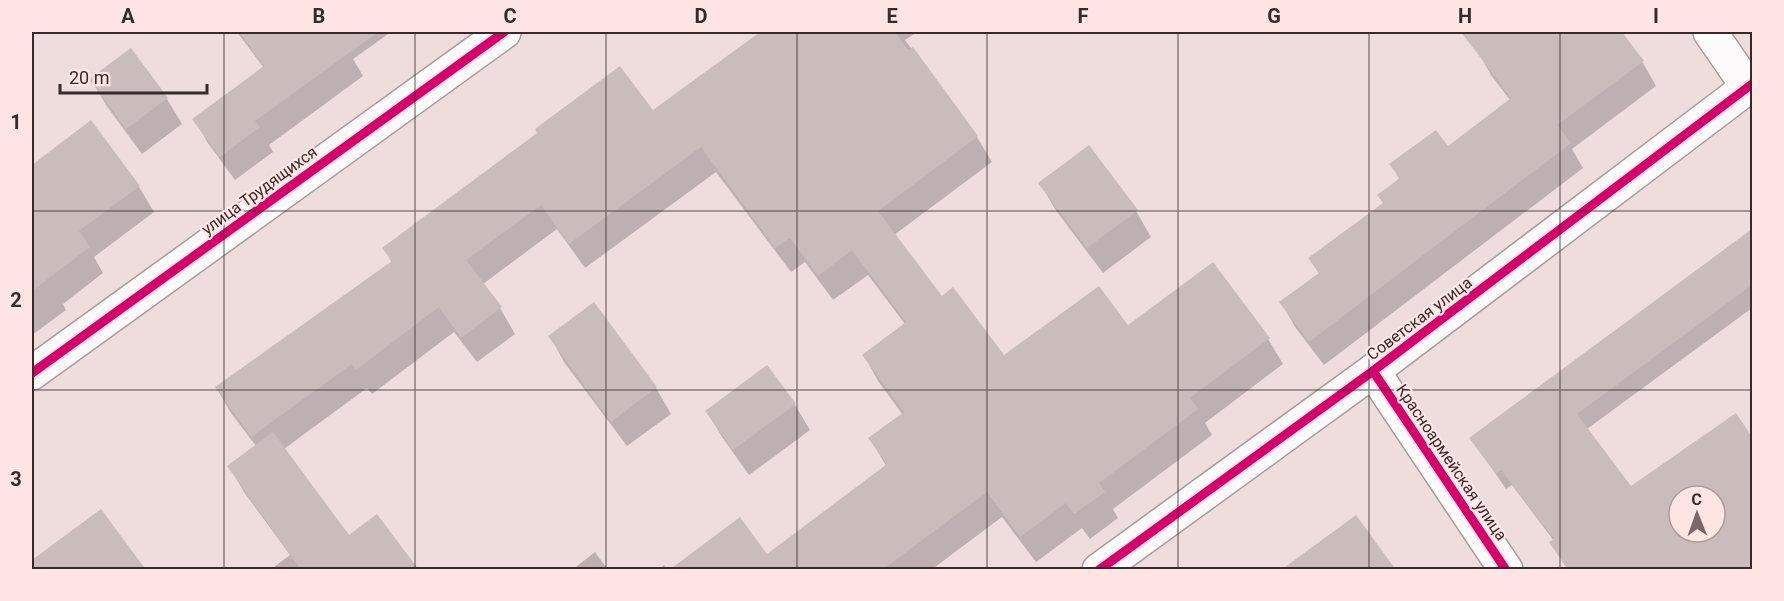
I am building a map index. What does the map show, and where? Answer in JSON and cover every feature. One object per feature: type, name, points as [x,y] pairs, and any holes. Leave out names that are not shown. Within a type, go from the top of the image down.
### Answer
[{"type":"street","name":"улица Трудящихся","points":[[32,373],[504,32]]},
{"type":"street","points":[[1710,32],[1750,85]]},
{"type":"street","name":"Советская улица","points":[[1099,570],[1373,372],[1750,85]]},
{"type":"street","name":"Красноармейская улица","points":[[1373,372],[1506,570]]},
{"type":"building","points":[[239,32],[378,32],[255,121],[260,127],[220,157],[192,119],[264,66]]},
{"type":"building","points":[[760,32],[895,32],[908,50],[913,47],[978,136],[878,211],[942,296],[953,287],[1004,355],[1099,286],[1128,325],[1213,262],[1270,338],[1190,398],[1198,409],[1099,483],[1105,492],[1074,514],[1066,503],[1020,537],[987,492],[882,570],[669,570],[740,517],[767,554],[887,464],[868,438],[904,412],[862,355],[906,322],[852,250],[818,276],[790,238],[775,248],[701,147],[569,244],[541,205],[466,260],[502,307],[461,338],[439,307],[356,370],[352,364],[251,437],[215,387],[392,261],[382,248],[537,133],[535,129],[620,66],[653,110]]},
{"type":"building","points":[[1461,32],[1622,32],[1644,61],[1557,125],[1571,143],[1309,342],[1279,302],[1319,273],[1308,258],[1383,203],[1377,195],[1400,178],[1389,164],[1436,130],[1448,146],[1511,98]]},
{"type":"building","points":[[131,48],[168,98],[126,129],[89,79]]},
{"type":"building","points":[[91,120],[140,186],[79,231],[90,247],[32,291],[32,165]]},
{"type":"building","points":[[1089,145],[1138,210],[1087,248],[1038,183]]},
{"type":"building","points":[[1752,229],[1752,285],[1577,414],[1631,486],[1736,413],[1752,437],[1752,570],[1568,570],[1549,542],[1554,539],[1501,470],[1496,474],[1469,438]]},
{"type":"building","points":[[594,302],[657,387],[611,422],[548,336]]},
{"type":"building","points":[[767,365],[796,404],[733,450],[705,411]]},
{"type":"building","points":[[273,432],[349,535],[377,514],[419,570],[301,570],[227,466]]},
{"type":"building","points":[[101,509],[146,570],[32,570],[32,560]]},
{"type":"building","points":[[1356,515],[1396,570],[1281,570]]},
{"type":"cycle path","points":[[32,373],[504,32]]},
{"type":"cycle path","points":[[1099,570],[1373,371],[1752,84]]},
{"type":"cycle path","points":[[1373,371],[1506,570]]}]
